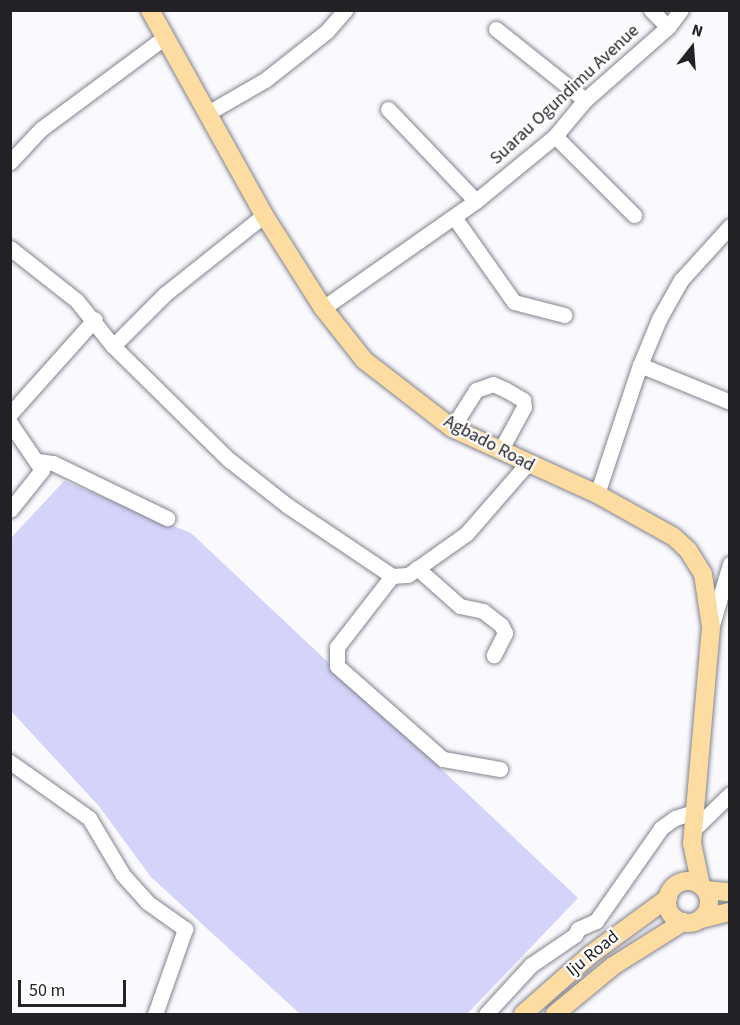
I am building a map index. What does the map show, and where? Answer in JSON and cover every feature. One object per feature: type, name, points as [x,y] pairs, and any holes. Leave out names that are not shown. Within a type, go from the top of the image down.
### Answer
[{"type":"main road","name":"Agbado Road","points":[[150,10],[264,215],[323,308],[364,360],[452,428],[526,465],[597,494],[675,537],[688,550],[704,574],[711,627],[692,837],[672,891]]},
{"type":"main road","name":"Agbado Road","points":[[692,837],[703,888]]},
{"type":"main road","points":[[703,888],[709,900],[692,920],[670,913],[672,891],[684,881],[703,888],[729,892]]},
{"type":"main road","name":"Iju Road","points":[[523,1014],[590,955],[672,891]]},
{"type":"main road","name":"Iju Road","points":[[555,1014],[613,966],[692,920],[729,912]]},
{"type":"street","points":[[206,114],[265,80],[327,31],[345,10]]},
{"type":"street","points":[[651,10],[668,27]]},
{"type":"street","name":"Suarau Ogundimu Avenue","points":[[323,308],[454,218],[555,136],[585,100],[668,27],[681,10]]},
{"type":"street","points":[[496,29],[585,100]]},
{"type":"street","points":[[10,162],[42,129],[165,37]]},
{"type":"street","points":[[388,109],[476,201]]},
{"type":"street","points":[[555,136],[634,215]]},
{"type":"street","points":[[113,346],[165,294],[264,215]]},
{"type":"street","points":[[454,218],[514,302],[564,315]]},
{"type":"street","points":[[597,494],[640,365],[681,280],[729,226]]},
{"type":"street","points":[[10,248],[95,319],[113,346],[228,459],[288,506],[392,576],[408,575],[466,534],[526,465]]},
{"type":"street","points":[[10,414],[95,319]]},
{"type":"street","points":[[640,365],[729,402]]},
{"type":"street","points":[[452,428],[476,390],[493,384],[507,390],[523,400],[524,407],[500,452]]},
{"type":"street","points":[[10,423],[42,470],[39,479],[10,510]]},
{"type":"street","points":[[38,461],[52,463],[167,518]]},
{"type":"street","points":[[711,627],[729,564]]},
{"type":"street","points":[[417,568],[460,606],[483,611],[501,625],[505,633],[494,655]]},
{"type":"street","points":[[392,576],[337,647],[337,666],[443,759],[500,769]]},
{"type":"street","points":[[10,762],[89,818],[123,875],[147,902],[185,929],[155,1014]]},
{"type":"street","points":[[692,837],[729,794]]},
{"type":"street","points":[[486,1014],[531,965],[575,935],[578,928],[596,921],[662,828],[675,818],[694,812]]},
{"type":"shaded area","points":[[64,481],[191,533],[578,898],[467,1014],[300,1014],[151,877],[98,805],[11,711],[11,538]]}]
